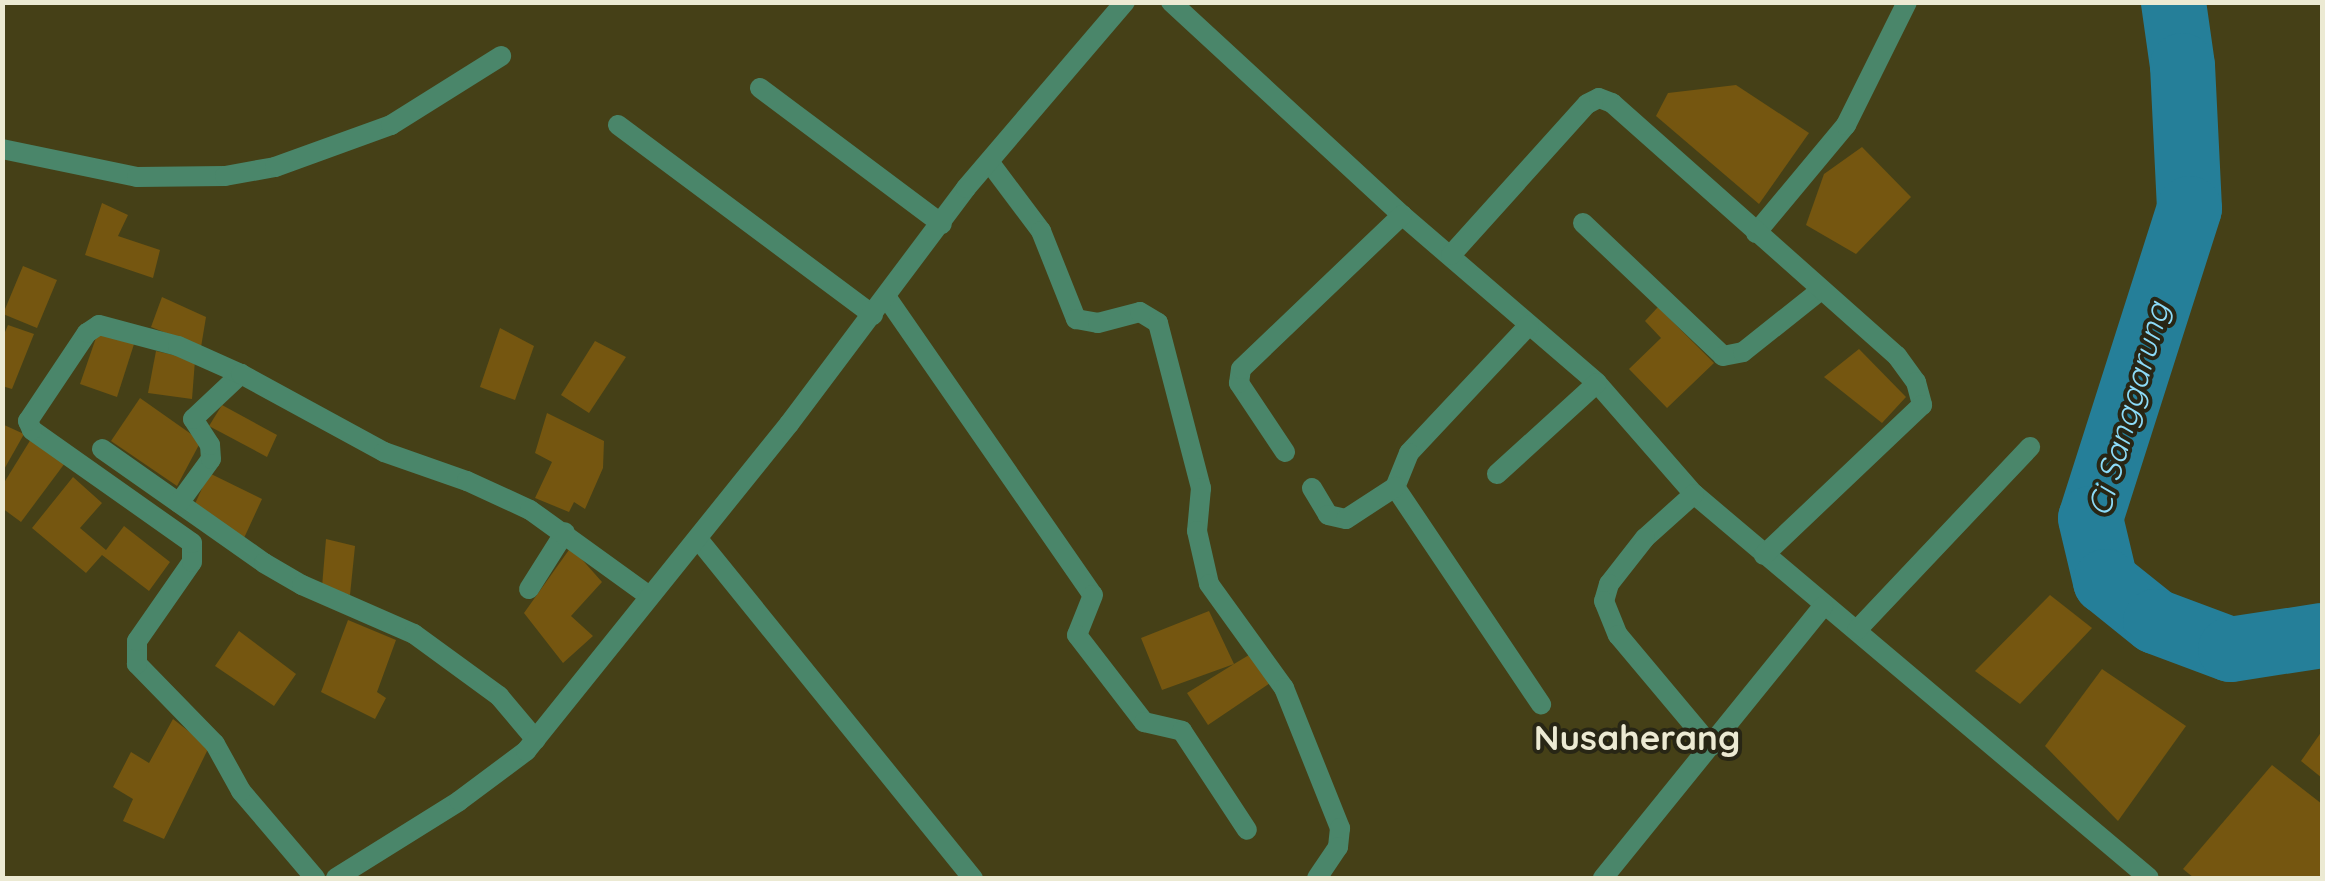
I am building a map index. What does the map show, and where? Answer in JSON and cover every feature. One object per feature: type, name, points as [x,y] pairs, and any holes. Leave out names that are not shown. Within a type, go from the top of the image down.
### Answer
[{"type":"street","points":[[336,878],[459,801],[536,740],[648,595],[698,539],[990,163],[1125,2]]},
{"type":"street","points":[[1170,2],[1402,215],[1597,383],[1694,494],[2149,878]]},
{"type":"street","points":[[1756,233],[1846,125],[1908,2]]},
{"type":"street","points":[[2,149],[136,178],[225,176],[275,168],[391,125],[500,56]]},
{"type":"street","points":[[760,88],[942,224]]},
{"type":"street","points":[[1451,255],[1587,104],[1599,98],[1612,104],[1910,370],[1922,405],[1764,555]]},
{"type":"street","points":[[618,125],[873,315]]},
{"type":"street","points":[[990,163],[1040,231],[1076,319],[1098,324],[1140,312],[1158,322],[1200,488],[1197,531],[1209,584],[1284,688],[1340,828],[1338,846],[1317,878]]},
{"type":"street","points":[[1285,452],[1239,383],[1241,369],[1402,215]]},
{"type":"street","points":[[1583,223],[1712,350],[1726,357],[1743,352],[1821,290]]},
{"type":"street","points":[[887,298],[1093,595],[1077,635],[1144,722],[1182,731],[1247,830]]},
{"type":"street","points":[[315,878],[242,791],[214,744],[137,664],[137,641],[192,562],[192,543],[32,430],[28,421],[87,333],[100,325],[178,346],[242,374],[384,452],[466,481],[565,532],[648,595]]},
{"type":"street","points":[[1312,488],[1328,516],[1346,519],[1395,486],[1409,453],[1529,325]]},
{"type":"street","points":[[179,503],[212,459],[210,446],[193,418],[242,374]]},
{"type":"street","points":[[1497,474],[1597,383]]},
{"type":"street","points":[[1858,630],[2030,447]]},
{"type":"street","points":[[102,449],[302,586],[414,634],[499,696],[536,740]]},
{"type":"street","points":[[1395,486],[1541,704]]},
{"type":"street","points":[[1694,494],[1645,538],[1609,584],[1605,608],[1626,646],[1711,746]]},
{"type":"street","points":[[529,589],[565,532]]},
{"type":"street","points":[[698,539],[973,878]]},
{"type":"street","points":[[1603,878],[1823,606]]},
{"type":"building","points":[[1736,85],[1809,133],[1759,204],[1656,116],[1668,93]]},
{"type":"building","points":[[1862,147],[1911,197],[1856,254],[1806,225],[1824,174]]},
{"type":"building","points":[[102,203],[128,215],[118,236],[160,250],[153,278],[85,255]]},
{"type":"building","points":[[23,266],[57,280],[37,328],[3,314]]},
{"type":"building","points":[[162,297],[206,317],[201,347],[151,327]]},
{"type":"building","points":[[1658,307],[1714,363],[1667,408],[1629,369],[1661,338],[1645,321]]},
{"type":"building","points":[[8,325],[34,334],[12,389],[2,386],[2,339]]},
{"type":"building","points":[[500,328],[534,346],[515,400],[480,387]]},
{"type":"building","points":[[98,332],[135,341],[117,397],[80,384]]},
{"type":"building","points":[[595,341],[626,357],[589,413],[561,395]]},
{"type":"building","points":[[1859,349],[1906,397],[1882,423],[1824,377]]},
{"type":"building","points":[[156,351],[195,360],[192,399],[148,393]]},
{"type":"building","points":[[140,398],[201,441],[177,486],[111,441]]},
{"type":"building","points":[[222,405],[277,435],[267,457],[209,426]]},
{"type":"building","points":[[547,413],[604,441],[603,468],[585,509],[574,502],[569,512],[535,498],[552,462],[535,453]]},
{"type":"building","points":[[2,424],[24,434],[2,473]]},
{"type":"building","points":[[31,439],[65,463],[21,522],[2,508],[2,486]]},
{"type":"building","points":[[209,473],[262,499],[244,538],[194,506]]},
{"type":"building","points":[[73,477],[102,503],[80,528],[106,550],[124,526],[170,562],[149,591],[102,555],[86,573],[32,528]]},
{"type":"building","points":[[326,539],[355,546],[350,595],[322,587]]},
{"type":"building","points":[[571,547],[602,582],[571,616],[593,636],[563,663],[524,613]]},
{"type":"building","points":[[2050,595],[2092,628],[2020,704],[1975,671]]},
{"type":"building","points":[[1209,611],[1234,664],[1162,690],[1141,638]]},
{"type":"building","points":[[348,620],[396,640],[377,692],[386,698],[375,719],[321,692]]},
{"type":"building","points":[[239,631],[296,674],[274,706],[215,666]]},
{"type":"building","points":[[1249,655],[1276,679],[1208,725],[1187,693]]},
{"type":"building","points":[[2102,669],[2186,726],[2118,821],[2045,746]]},
{"type":"building","points":[[173,719],[209,747],[164,839],[123,821],[133,799],[113,787],[131,752],[149,763]]},
{"type":"building","points":[[2322,731],[2322,778],[2301,761]]},
{"type":"building","points":[[2272,765],[2322,804],[2322,878],[2194,878],[2183,869]]},
{"type":"waterway","name":"Ci Sanggarung","points":[[2173,2],[2182,65],[2189,208],[2090,518],[2105,581],[2155,621],[2230,649],[2322,635]]},
{"type":"district","name":"Nusaherang","points":[[1637,737]]}]
